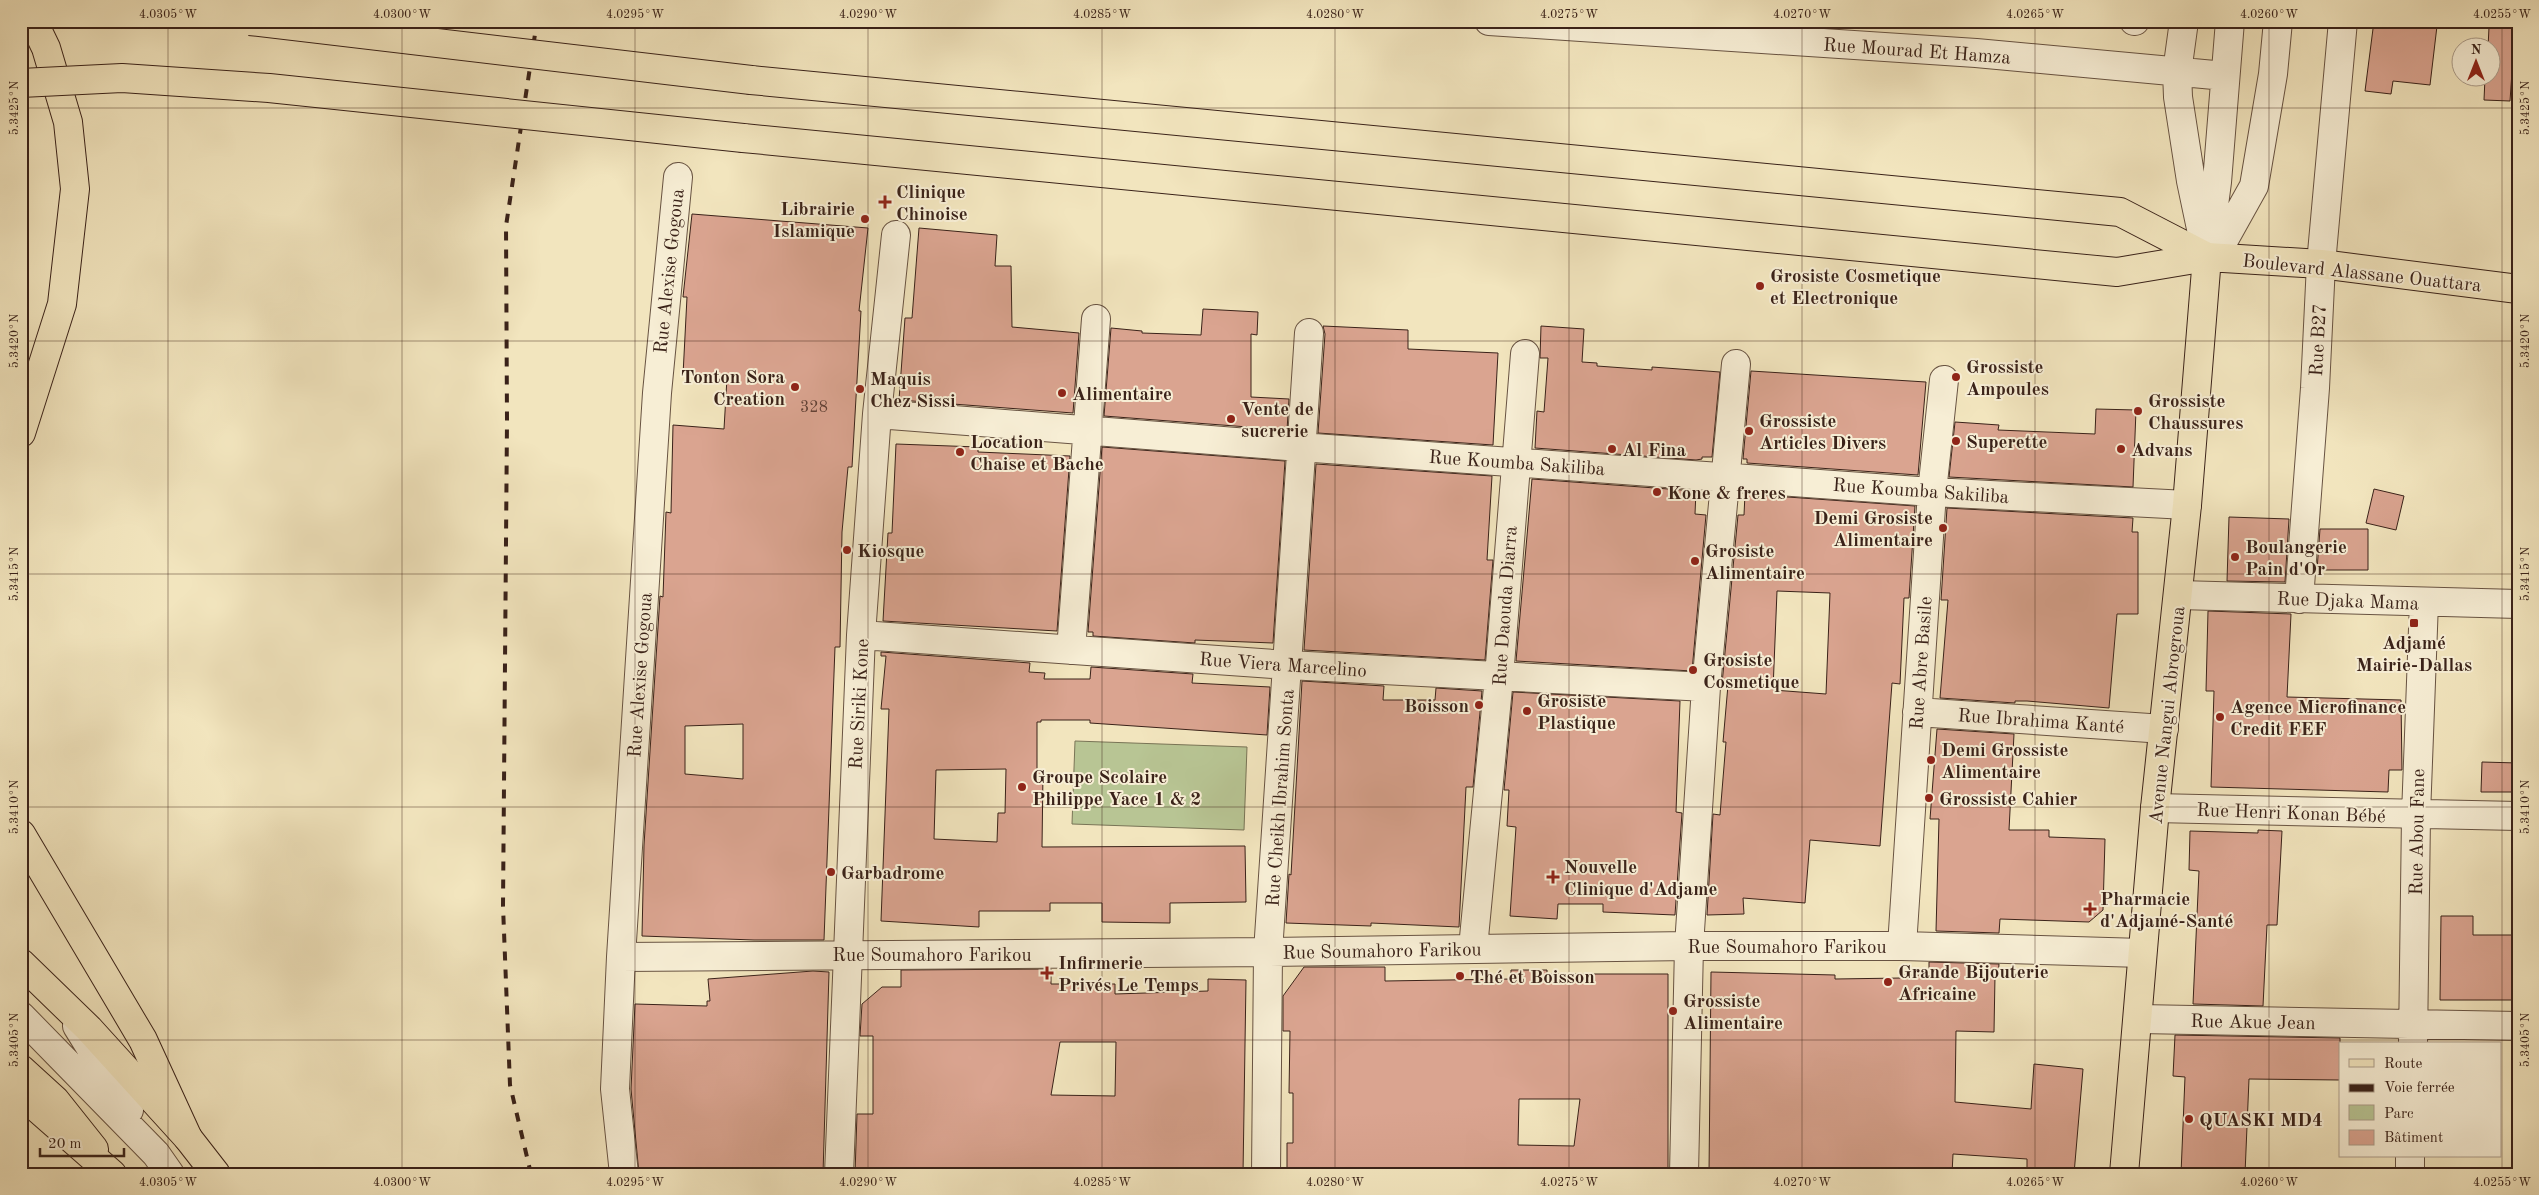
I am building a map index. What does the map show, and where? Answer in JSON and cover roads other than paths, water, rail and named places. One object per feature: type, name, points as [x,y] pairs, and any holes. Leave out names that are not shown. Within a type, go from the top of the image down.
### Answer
[{"type":"main road","points":[[21,433],[62,304],[75,190],[68,122],[46,48],[33,21]]},
{"type":"main road","points":[[250,21],[751,80],[2120,212],[2207,257]]},
{"type":"main road","points":[[21,84],[122,78],[259,87],[743,138],[2117,272],[2207,257]]},
{"type":"main road","name":"Boulevard Alassane Ouattara","points":[[2207,257],[2321,264],[2518,289]]},
{"type":"main road","name":"Avenue Nangui Abrogroua","points":[[2124,1174],[2126,1137],[2139,1019],[2142,953],[2155,808],[2179,595],[2207,257]]},
{"type":"main road","points":[[21,834],[143,1040],[188,1138]]},
{"type":"main road","points":[[21,963],[63,1003],[188,1138],[216,1174]]},
{"type":"main road","points":[[21,1069],[55,1100],[113,1174]]},
{"type":"main road","points":[[21,1094],[113,1174]]},
{"type":"street","name":"Rue Mourad Et Hamza","points":[[1489,21],[1544,23],[1976,53],[2225,76]]},
{"type":"street","name":"Avenue Nangui Abrogroua","points":[[2184,21],[2177,72],[2178,97],[2191,181],[2207,257]]},
{"type":"street","name":"Avenue Nangui Abrogroua","points":[[2207,257],[2217,182],[2230,21]]},
{"type":"street","points":[[2207,257],[2225,238],[2254,186],[2273,74],[2278,21]]},
{"type":"street","name":"Rue B27","points":[[2299,599],[2315,388],[2321,264],[2343,21]]},
{"type":"street","name":"Rue Alexise Gogoua","points":[[624,1174],[615,1089],[621,957],[657,393],[678,177]]},
{"type":"street","name":"Rue Siriki Kone","points":[[839,1174],[846,954],[860,635],[877,414],[896,235]]},
{"type":"street","points":[[1071,650],[1096,319]]},
{"type":"street","name":"Rue Cheikh Ibrahim Sonta","points":[[1266,1174],[1268,952],[1309,333]]},
{"type":"street","name":"Rue Daouda Diarra","points":[[1473,948],[1499,678],[1525,354]]},
{"type":"street","points":[[1684,1174],[1689,946],[1706,687],[1724,475],[1736,364]]},
{"type":"street","name":"Rue Abre Basile","points":[[1902,946],[1932,492],[1944,380]]},
{"type":"street","name":"Rue Koumba Sakiliba","points":[[877,414],[1300,447],[1724,475],[1932,492],[2187,505]]},
{"type":"street","name":"Rue Djaka Mama","points":[[2179,595],[2299,599],[2424,612],[2518,604]]},
{"type":"street","name":"Rue Abou Fane","points":[[2413,1034],[2416,815],[2424,612]]},
{"type":"street","name":"Rue Viera Marcelino","points":[[860,635],[1499,678],[1706,687]]},
{"type":"street","name":"Rue Ibrahima Kanté","points":[[1917,712],[2164,729]]},
{"type":"street","name":"Rue Henri Konan Bébé","points":[[2155,808],[2518,816]]},
{"type":"street","name":"Rue Soumahoro Farikou","points":[[621,957],[1268,952],[1689,946],[1902,946],[2142,953]]},
{"type":"street","points":[[63,1003],[163,1164]]},
{"type":"street","points":[[21,1016],[163,1164]]},
{"type":"street","name":"Rue Akue Jean","points":[[2139,1019],[2413,1034],[2518,1026]]},
{"type":"street","points":[[2410,1158],[2410,1174]]},
{"type":"railway","points":[[531,1174],[510,1085],[503,906],[507,421],[506,226],[537,21]]},
{"type":"place","name":"Clinique Chinoise","points":[[885,202]]},
{"type":"place","name":"Librairie Islamique","points":[[865,219]]},
{"type":"place","name":"Grosiste Cosmetique et Electronique","points":[[1760,286]]},
{"type":"place","name":"Grossiste Ampoules","points":[[1956,377]]},
{"type":"place","name":"Tonton Sora Creation","points":[[795,387]]},
{"type":"place","name":"Maquis Chez Sissi","points":[[860,389]]},
{"type":"place","name":"Alimentaire","points":[[1062,393]]},
{"type":"place","name":"Grossiste Chaussures","points":[[2138,411]]},
{"type":"place","name":"Vente de sucrerie","points":[[1231,419]]},
{"type":"place","name":"Grossiste Articles Divers","points":[[1749,431]]},
{"type":"place","name":"Superette","points":[[1956,441]]},
{"type":"place","name":"Al Fina","points":[[1612,449]]},
{"type":"place","name":"Advans","points":[[2121,449]]},
{"type":"place","name":"Location Chaise et Bache","points":[[960,452]]},
{"type":"place","name":"Kone & freres","points":[[1657,492]]},
{"type":"place","name":"Demi Grosiste Alimentaire","points":[[1943,528]]},
{"type":"place","name":"Kiosque","points":[[847,550]]},
{"type":"place","name":"Boulangerie Pain d'Or","points":[[2235,557]]},
{"type":"place","name":"Grosiste Alimentaire","points":[[1695,561]]},
{"type":"place","name":"Adjamé Mairie-Dallas","points":[[2414,623]]},
{"type":"place","name":"Grosiste Cosmetique","points":[[1693,670]]},
{"type":"place","name":"Boisson","points":[[1479,705]]},
{"type":"place","name":"Grosiste Plastique","points":[[1527,711]]},
{"type":"place","name":"Agence Microfinance Credit FEF","points":[[2220,717]]},
{"type":"place","name":"Demi Grossiste Alimentaire","points":[[1931,760]]},
{"type":"place","name":"Groupe Scolaire Philippe Yace 1 & 2","points":[[1022,787]]},
{"type":"place","name":"Grossiste Cahier","points":[[1929,798]]},
{"type":"place","name":"Garbadrome","points":[[831,872]]},
{"type":"place","name":"Nouvelle Clinique d'Adjame","points":[[1553,877]]},
{"type":"place","name":"Pharmacie d'Adjamé-Santé","points":[[2090,909]]},
{"type":"place","name":"Infirmerie Privés Le Temps","points":[[1047,973]]},
{"type":"place","name":"Thé et Boisson","points":[[1460,976]]},
{"type":"place","name":"Grande Bijouterie Africaine","points":[[1888,982]]},
{"type":"place","name":"Grossiste Alimentaire","points":[[1673,1011]]},
{"type":"place","name":"QUASKI MD4","points":[[2189,1119]]}]
